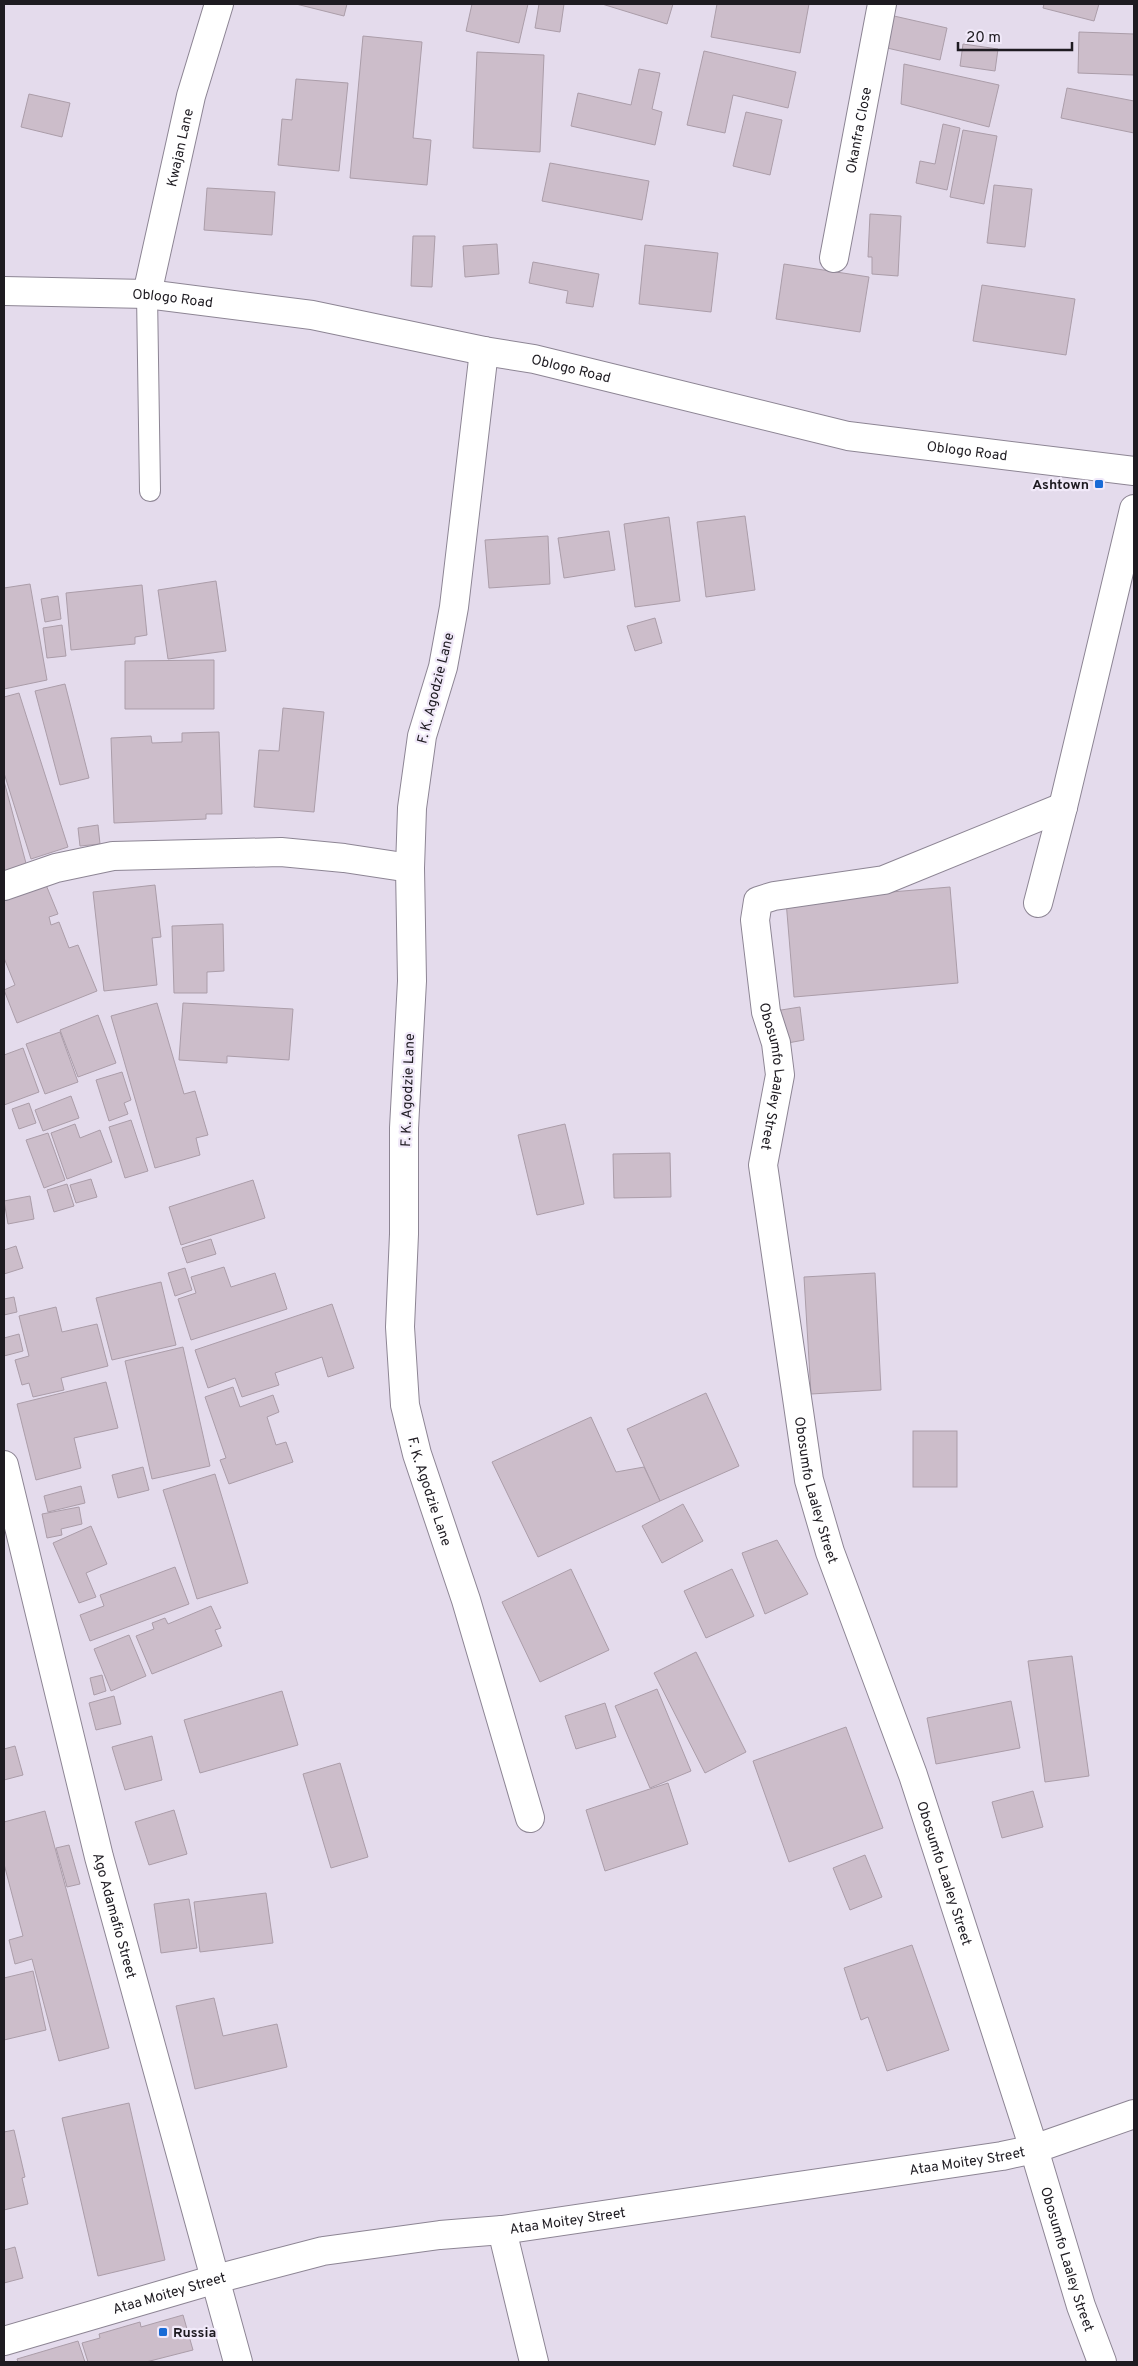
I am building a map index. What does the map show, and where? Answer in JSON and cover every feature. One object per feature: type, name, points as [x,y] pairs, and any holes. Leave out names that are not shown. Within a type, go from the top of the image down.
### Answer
[{"type":"street","name":"Kwajan Lane","points":[[147,294],[191,96],[219,4]]},
{"type":"street","name":"Okanfra Close","points":[[834,258],[882,4]]},
{"type":"street","name":"Oblogo Road","points":[[4,291],[147,294],[312,315],[484,351],[534,359],[848,436],[1134,471]]},
{"type":"street","name":"F. K. Agodzie Lane","points":[[484,351],[454,607],[443,667],[422,736],[412,808],[410,868],[412,981],[404,1128],[404,1224],[400,1327],[405,1405],[417,1454],[466,1600],[530,1818]]},
{"type":"street","points":[[1038,903],[1063,807],[1134,510]]},
{"type":"street","name":"Obosumfo Laaley Street","points":[[1063,807],[884,880],[774,896],[758,901],[755,920],[766,1012],[776,1042],[780,1074],[763,1165],[809,1480],[830,1552],[913,1775],[1034,2149],[1081,2306],[1102,2362]]},
{"type":"street","points":[[4,886],[56,868],[113,856],[281,852],[344,858],[410,868]]},
{"type":"street","name":"Ago Adamafio Street","points":[[4,1465],[99,1858],[238,2362]]},
{"type":"street","name":"Ataa Moitey Street","points":[[4,2341],[216,2279],[323,2251],[440,2235],[502,2230],[1002,2156],[1034,2149],[1134,2114]]},
{"type":"street","points":[[502,2230],[534,2362]]},
{"type":"lane","points":[[147,294],[150,490]]},
{"type":"building","points":[[296,4],[347,4],[344,16]]},
{"type":"building","points":[[472,4],[528,4],[519,43],[466,31]]},
{"type":"building","points":[[539,4],[564,4],[560,32],[535,28]]},
{"type":"building","points":[[602,4],[673,4],[667,24]]},
{"type":"building","points":[[717,4],[809,4],[800,53],[711,37]]},
{"type":"building","points":[[1044,4],[1099,4],[1094,21],[1043,8]]},
{"type":"building","points":[[894,16],[947,28],[940,60],[887,48]]},
{"type":"building","points":[[1079,32],[1134,34],[1134,75],[1078,73]]},
{"type":"building","points":[[363,36],[422,42],[413,138],[431,140],[427,185],[350,178]]},
{"type":"building","points":[[963,44],[998,49],[995,71],[960,66]]},
{"type":"building","points":[[704,51],[796,72],[788,108],[733,95],[725,133],[687,125]]},
{"type":"building","points":[[477,52],[544,55],[540,152],[473,148]]},
{"type":"building","points":[[904,64],[999,85],[989,127],[901,104]]},
{"type":"building","points":[[639,69],[660,73],[652,109],[662,112],[655,145],[571,126],[578,93],[631,105]]},
{"type":"building","points":[[296,79],[348,83],[339,171],[278,165],[282,119],[292,120]]},
{"type":"building","points":[[1067,88],[1134,101],[1134,133],[1061,118]]},
{"type":"building","points":[[29,94],[70,103],[62,137],[21,127]]},
{"type":"building","points":[[746,112],[782,120],[770,175],[733,166]]},
{"type":"building","points":[[943,124],[960,128],[947,190],[916,183],[920,161],[935,164]]},
{"type":"building","points":[[963,130],[997,136],[984,204],[950,197]]},
{"type":"building","points":[[550,163],[649,181],[642,220],[542,201]]},
{"type":"building","points":[[994,185],[1032,189],[1025,247],[987,243]]},
{"type":"building","points":[[207,188],[275,192],[272,235],[204,230]]},
{"type":"building","points":[[870,214],[901,216],[898,276],[872,274],[872,257],[868,257]]},
{"type":"building","points":[[413,236],[435,236],[432,287],[411,286]]},
{"type":"building","points":[[497,244],[499,274],[465,277],[463,246]]},
{"type":"building","points":[[645,245],[718,253],[711,312],[639,304]]},
{"type":"building","points":[[533,262],[599,274],[593,307],[566,303],[568,291],[529,283]]},
{"type":"building","points":[[784,264],[869,277],[860,332],[776,319]]},
{"type":"building","points":[[982,285],[1075,299],[1066,355],[973,341]]},
{"type":"building","points":[[745,516],[755,590],[706,597],[697,522]]},
{"type":"building","points":[[669,517],[680,601],[635,607],[624,524]]},
{"type":"building","points":[[609,531],[615,570],[564,578],[558,538]]},
{"type":"building","points":[[548,536],[550,584],[489,588],[485,540]]},
{"type":"building","points":[[216,581],[226,651],[168,659],[158,590]]},
{"type":"building","points":[[30,584],[47,680],[4,689],[4,588]]},
{"type":"building","points":[[142,585],[147,635],[135,637],[135,644],[71,650],[66,593]]},
{"type":"building","points":[[58,596],[61,619],[45,622],[41,599]]},
{"type":"building","points":[[655,618],[662,643],[635,651],[627,626]]},
{"type":"building","points":[[62,625],[66,656],[47,658],[43,628]]},
{"type":"building","points":[[214,660],[214,709],[125,709],[125,661]]},
{"type":"building","points":[[65,684],[89,778],[60,785],[35,691]]},
{"type":"building","points":[[19,693],[68,847],[31,859],[4,773],[4,697]]},
{"type":"building","points":[[283,708],[324,712],[314,812],[254,807],[259,750],[279,751]]},
{"type":"building","points":[[219,732],[222,814],[206,814],[206,819],[114,823],[111,738],[151,736],[152,743],[182,742],[182,733]]},
{"type":"building","points":[[4,781],[27,867],[4,873]]},
{"type":"building","points":[[98,825],[100,844],[80,846],[78,828]]},
{"type":"building","points":[[44,880],[58,914],[49,917],[51,925],[59,922],[69,948],[78,945],[97,991],[17,1023],[4,990],[15,985],[4,958],[4,896]]},
{"type":"building","points":[[155,885],[161,937],[152,938],[157,985],[104,991],[93,892]]},
{"type":"building","points":[[950,887],[958,983],[794,997],[786,901]]},
{"type":"building","points":[[223,924],[224,971],[207,972],[207,993],[174,993],[172,926]]},
{"type":"building","points":[[157,1003],[184,1094],[195,1091],[208,1135],[196,1138],[200,1155],[155,1168],[111,1016]]},
{"type":"building","points":[[183,1003],[293,1009],[289,1060],[227,1056],[227,1063],[179,1060]]},
{"type":"building","points":[[800,1007],[804,1040],[777,1045],[775,1011]]},
{"type":"building","points":[[98,1015],[116,1063],[78,1077],[60,1030]]},
{"type":"building","points":[[60,1032],[78,1082],[45,1094],[26,1044]]},
{"type":"building","points":[[23,1048],[39,1092],[4,1105],[4,1055]]},
{"type":"building","points":[[122,1072],[131,1100],[124,1103],[128,1114],[109,1121],[96,1080]]},
{"type":"building","points":[[71,1096],[79,1118],[43,1131],[35,1110]]},
{"type":"building","points":[[29,1103],[36,1123],[19,1129],[12,1109]]},
{"type":"building","points":[[131,1120],[148,1171],[125,1178],[109,1127]]},
{"type":"building","points":[[75,1124],[80,1138],[100,1130],[112,1162],[67,1179],[51,1133]]},
{"type":"building","points":[[565,1124],[584,1204],[537,1215],[518,1135]]},
{"type":"building","points":[[48,1133],[65,1180],[44,1188],[26,1140]]},
{"type":"building","points":[[670,1153],[671,1197],[614,1198],[613,1154]]},
{"type":"building","points":[[91,1179],[97,1197],[76,1203],[70,1185]]},
{"type":"building","points":[[253,1180],[265,1218],[181,1245],[169,1207]]},
{"type":"building","points":[[67,1184],[74,1206],[54,1212],[47,1190]]},
{"type":"building","points":[[30,1196],[34,1219],[8,1224],[4,1201]]},
{"type":"building","points":[[211,1239],[216,1254],[187,1263],[182,1248]]},
{"type":"building","points":[[16,1246],[23,1268],[4,1274],[4,1250]]},
{"type":"building","points":[[224,1267],[231,1287],[275,1273],[287,1309],[191,1340],[178,1299],[196,1293],[191,1277]]},
{"type":"building","points":[[185,1268],[192,1290],[175,1296],[168,1273]]},
{"type":"building","points":[[875,1273],[881,1390],[811,1394],[804,1277]]},
{"type":"building","points":[[161,1282],[176,1345],[112,1360],[96,1298]]},
{"type":"building","points":[[14,1297],[17,1312],[4,1315],[4,1299]]},
{"type":"building","points":[[332,1304],[354,1368],[328,1377],[322,1357],[275,1373],[279,1385],[242,1397],[235,1378],[208,1388],[195,1350]]},
{"type":"building","points":[[56,1307],[62,1332],[97,1324],[108,1366],[61,1378],[64,1390],[33,1397],[29,1383],[22,1385],[15,1360],[29,1356],[19,1316]]},
{"type":"building","points":[[19,1334],[23,1351],[4,1356],[4,1338]]},
{"type":"building","points":[[183,1347],[210,1466],[152,1479],[125,1361]]},
{"type":"building","points":[[106,1382],[118,1428],[74,1438],[81,1468],[36,1480],[17,1404]]},
{"type":"building","points":[[233,1387],[240,1407],[273,1395],[279,1412],[267,1417],[276,1445],[286,1442],[293,1462],[229,1484],[220,1460],[226,1458],[205,1397]]},
{"type":"building","points":[[706,1393],[739,1466],[660,1501],[627,1429]]},
{"type":"building","points":[[591,1417],[616,1472],[644,1467],[660,1501],[538,1557],[492,1462]]},
{"type":"building","points":[[913,1431],[957,1431],[957,1487],[913,1487]]},
{"type":"building","points":[[143,1467],[149,1490],[118,1498],[112,1475]]},
{"type":"building","points":[[215,1474],[248,1583],[197,1599],[163,1490]]},
{"type":"building","points":[[81,1486],[85,1503],[48,1512],[44,1496]]},
{"type":"building","points":[[683,1504],[703,1541],[662,1563],[642,1526]]},
{"type":"building","points":[[79,1507],[82,1524],[61,1529],[62,1535],[47,1538],[42,1514]]},
{"type":"building","points":[[91,1526],[107,1564],[86,1573],[96,1597],[79,1603],[53,1543]]},
{"type":"building","points":[[777,1540],[808,1594],[765,1614],[742,1553]]},
{"type":"building","points":[[175,1567],[189,1604],[90,1641],[80,1615],[104,1606],[100,1595]]},
{"type":"building","points":[[571,1569],[609,1650],[540,1682],[502,1602]]},
{"type":"building","points":[[732,1569],[754,1616],[706,1638],[684,1591]]},
{"type":"building","points":[[211,1606],[221,1628],[215,1630],[222,1646],[152,1674],[136,1636],[154,1629],[152,1623],[165,1618],[168,1624]]},
{"type":"building","points":[[129,1635],[146,1676],[111,1691],[94,1649]]},
{"type":"building","points":[[696,1652],[746,1752],[705,1773],[654,1673]]},
{"type":"building","points":[[1072,1656],[1089,1776],[1045,1782],[1028,1661]]},
{"type":"building","points":[[102,1675],[106,1691],[94,1695],[90,1678]]},
{"type":"building","points":[[657,1689],[691,1771],[650,1788],[615,1706]]},
{"type":"building","points":[[282,1691],[298,1745],[200,1773],[184,1720]]},
{"type":"building","points":[[114,1696],[121,1724],[96,1730],[89,1703]]},
{"type":"building","points":[[1011,1701],[1020,1748],[936,1764],[927,1718]]},
{"type":"building","points":[[605,1703],[616,1737],[576,1749],[565,1716]]},
{"type":"building","points":[[846,1727],[883,1828],[789,1862],[753,1761]]},
{"type":"building","points":[[152,1736],[162,1780],[125,1790],[112,1747]]},
{"type":"building","points":[[15,1746],[23,1775],[4,1780],[4,1749]]},
{"type":"building","points":[[340,1763],[368,1857],[331,1868],[303,1774]]},
{"type":"building","points":[[668,1783],[688,1844],[605,1871],[586,1810]]},
{"type":"building","points":[[1033,1791],[1043,1827],[1002,1838],[992,1802]]},
{"type":"building","points":[[174,1810],[187,1854],[149,1865],[135,1822]]},
{"type":"building","points":[[45,1811],[109,2048],[59,2061],[32,1959],[15,1964],[9,1940],[23,1936],[4,1864],[4,1822]]},
{"type":"building","points":[[69,1845],[80,1884],[67,1887],[56,1848]]},
{"type":"building","points":[[865,1855],[882,1897],[850,1910],[833,1868]]},
{"type":"building","points":[[266,1893],[273,1943],[200,1952],[194,1902]]},
{"type":"building","points":[[189,1899],[197,1948],[161,1953],[154,1904]]},
{"type":"building","points":[[912,1945],[949,2050],[887,2071],[868,2017],[861,2020],[844,1968]]},
{"type":"building","points":[[33,1971],[46,2030],[4,2040],[4,1978]]},
{"type":"building","points":[[214,1998],[223,2036],[277,2024],[287,2067],[195,2089],[176,2006]]},
{"type":"building","points":[[129,2103],[165,2260],[98,2276],[62,2118]]},
{"type":"building","points":[[14,2130],[25,2177],[22,2178],[28,2204],[4,2210],[4,2132]]},
{"type":"building","points":[[15,2247],[23,2278],[4,2283],[4,2250]]},
{"type":"building","points":[[183,2315],[193,2350],[146,2362],[88,2362],[82,2343],[100,2338],[99,2334],[140,2322],[141,2327]]},
{"type":"building","points":[[78,2341],[85,2362],[18,2362],[17,2359]]},
{"type":"place","name":"Ashtown","points":[[1099,484]]},
{"type":"place","name":"Russia","points":[[163,2332]]}]
